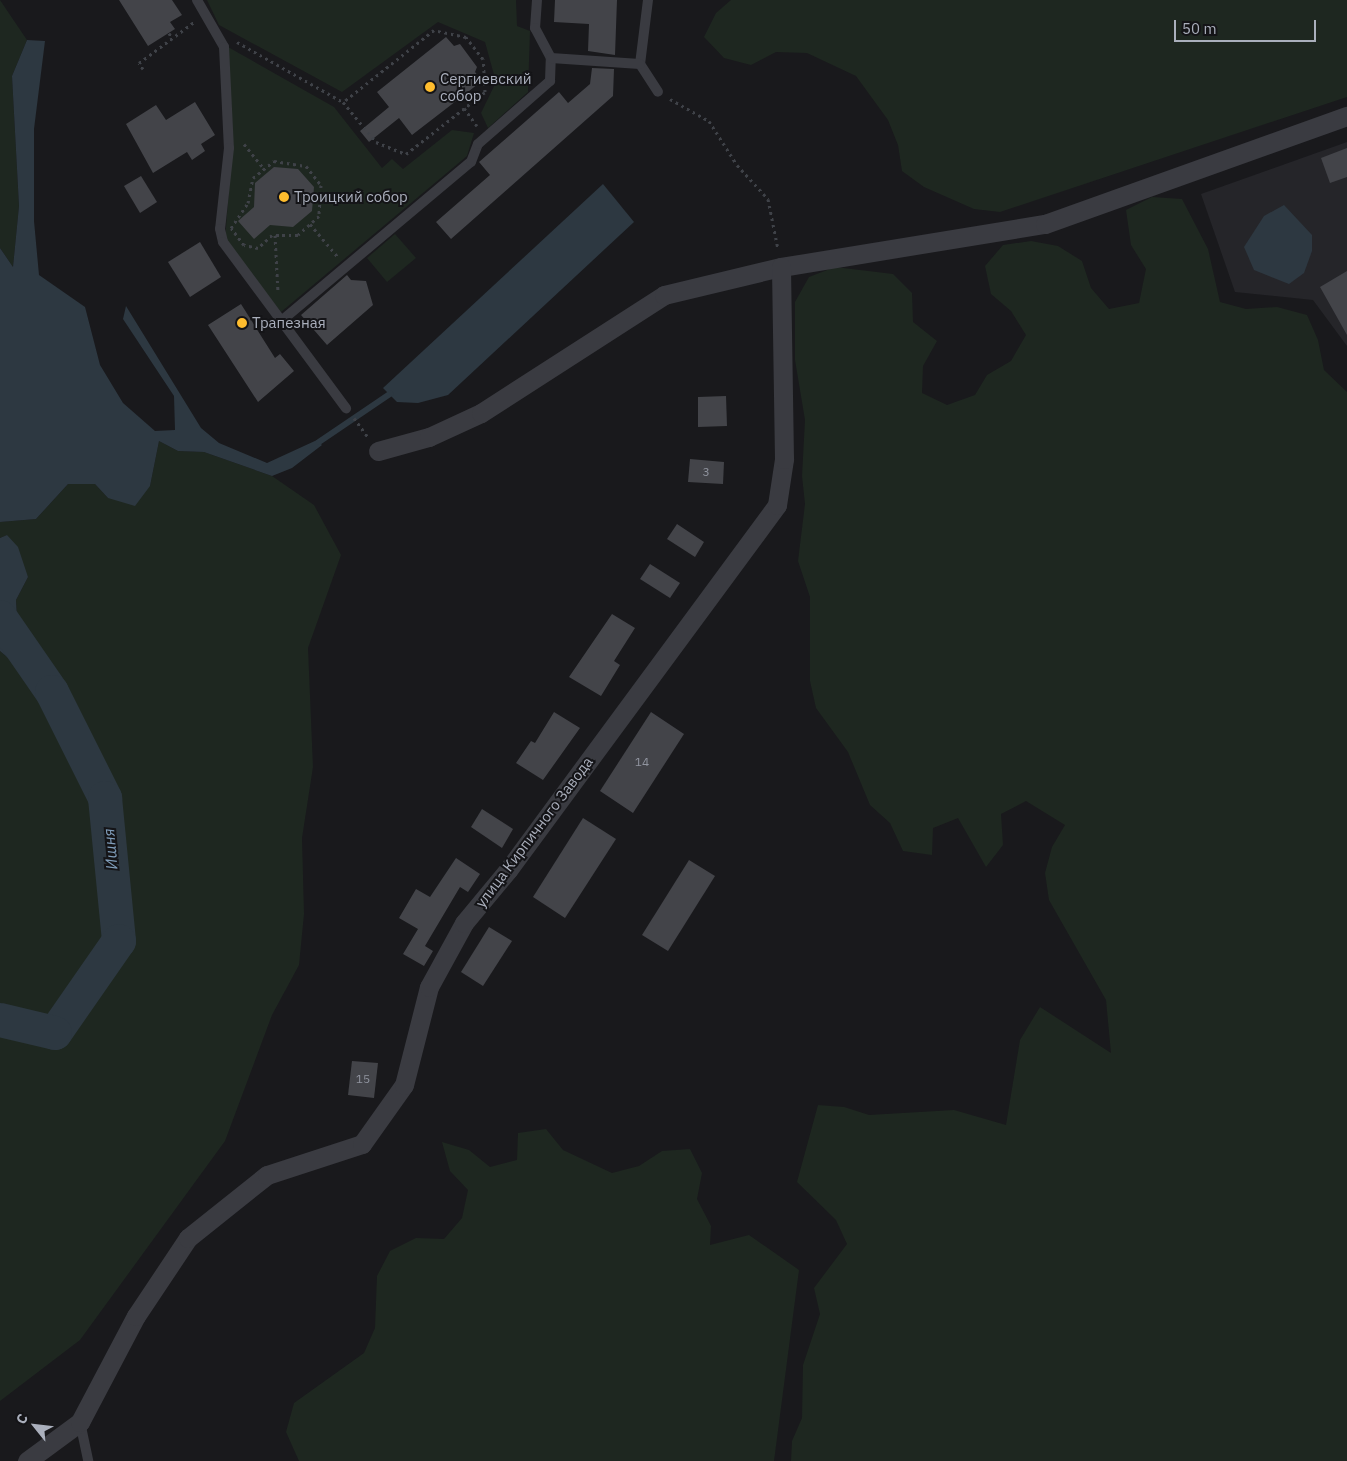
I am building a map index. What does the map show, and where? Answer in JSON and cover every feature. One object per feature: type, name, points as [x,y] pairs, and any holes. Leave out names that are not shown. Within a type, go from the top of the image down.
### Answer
[{"type":"street","points":[[378,451],[436,434],[481,413],[664,295],[781,267],[1045,224],[1347,116]]},
{"type":"street","name":"улица Кирпичного Завода","points":[[80,1422],[136,1316],[188,1238],[267,1176],[362,1144],[404,1086],[429,987],[464,923],[508,870],[748,541],[777,505],[784,459],[781,267]]},
{"type":"street","points":[[27,1461],[80,1422]]},
{"type":"lane","points":[[197,0],[224,47],[228,124],[220,229],[223,242],[280,322],[346,408]]},
{"type":"lane","points":[[280,322],[471,162],[478,144],[550,81],[551,58],[535,28],[537,0]]},
{"type":"lane","points":[[648,0],[640,64],[658,92]]},
{"type":"lane","points":[[551,58],[640,64]]},
{"type":"lane","points":[[80,1422],[88,1461]]},
{"type":"path","points":[[143,69],[139,62],[205,15]]},
{"type":"path","points":[[212,27],[343,102],[376,142],[406,154],[485,92],[483,59],[466,37],[434,30],[343,102]]},
{"type":"path","points":[[169,33],[172,38]]},
{"type":"path","points":[[658,92],[709,121],[737,165],[768,200],[781,267]]},
{"type":"path","points":[[464,108],[474,121]]},
{"type":"path","points":[[228,124],[264,169]]},
{"type":"path","points":[[274,161],[306,166],[321,185],[319,216],[298,235],[275,235],[258,248],[244,245],[231,228],[248,203],[253,178],[264,169],[274,161]]},
{"type":"path","points":[[310,224],[346,267]]},
{"type":"path","points":[[275,235],[280,322]]},
{"type":"shaded area","points":[[0,0],[27,40],[12,76],[19,206],[13,267],[0,248]]},
{"type":"shaded area","points":[[207,0],[516,0],[517,26],[530,31],[528,92],[488,128],[481,113],[496,82],[485,42],[438,22],[342,92],[219,25]]},
{"type":"shaded area","points":[[731,0],[1347,0],[1347,97],[1000,212],[974,209],[924,187],[902,171],[898,145],[888,120],[856,76],[807,53],[776,52],[751,65],[724,58],[704,37],[716,13]]},
{"type":"shaded area","points":[[27,40],[45,41],[34,129],[34,221],[39,275],[85,307],[100,365],[123,403],[155,431],[175,430],[174,396],[123,319],[126,306],[201,428],[219,443],[267,463],[317,440],[322,445],[292,468],[272,476],[204,452],[178,451],[159,441],[150,486],[135,506],[108,498],[95,484],[68,484],[36,519],[0,522],[0,248],[13,267],[19,206],[12,76]]},
{"type":"shaded area","points":[[228,47],[334,107],[382,168],[392,159],[403,169],[452,130],[474,133],[467,156],[281,312],[225,240],[233,138]]},
{"type":"shaded area","points":[[1347,142],[1347,346],[1313,300],[1235,292],[1201,194]]},
{"type":"shaded area","points":[[603,184],[634,222],[448,395],[418,403],[397,402],[383,388]]},
{"type":"shaded area","points":[[1152,197],[1182,199],[1208,249],[1220,302],[1246,309],[1277,307],[1307,315],[1318,340],[1324,370],[1347,392],[1347,1461],[791,1461],[792,1441],[802,1418],[803,1365],[820,1314],[814,1288],[847,1244],[836,1220],[797,1182],[818,1105],[844,1107],[869,1115],[954,1110],[1006,1125],[1020,1040],[1040,1007],[1111,1053],[1106,1000],[1049,900],[1045,873],[1052,847],[1065,825],[1026,801],[1001,814],[1003,845],[986,867],[958,818],[933,828],[932,855],[903,851],[890,823],[870,805],[848,752],[816,708],[810,681],[810,597],[798,561],[805,504],[802,476],[805,420],[795,360],[795,302],[809,277],[835,267],[893,274],[912,293],[913,322],[937,341],[923,366],[922,393],[947,405],[975,395],[987,375],[1011,361],[1026,335],[1011,311],[991,294],[985,266],[1003,245],[1031,241],[1058,246],[1082,261],[1091,288],[1109,309],[1139,303],[1146,269],[1131,245],[1126,210]]},
{"type":"shaded area","points":[[1284,205],[1312,235],[1312,251],[1304,273],[1289,284],[1254,270],[1244,247],[1264,216]]},
{"type":"shaded area","points":[[395,234],[416,258],[387,282],[367,258]]},
{"type":"shaded area","points":[[159,441],[178,451],[204,452],[272,476],[314,505],[341,555],[308,648],[313,767],[302,838],[304,914],[299,965],[272,1015],[225,1141],[80,1340],[0,1401],[0,651],[14,663],[28,685],[45,674],[25,663],[18,639],[16,600],[28,577],[7,535],[0,538],[0,522],[36,519],[68,484],[95,484],[108,498],[150,486]]},
{"type":"shaded area","points":[[7,535],[18,547],[28,577],[16,600],[18,639],[25,663],[45,674],[52,692],[28,685],[14,663],[0,651],[0,538]]},
{"type":"shaded area","points":[[546,1129],[563,1150],[612,1173],[639,1166],[662,1151],[690,1149],[702,1173],[697,1199],[711,1226],[710,1245],[749,1235],[799,1270],[774,1461],[299,1461],[286,1432],[294,1403],[364,1353],[375,1328],[377,1276],[390,1251],[416,1238],[444,1239],[462,1218],[468,1190],[450,1171],[442,1142],[469,1150],[490,1167],[517,1160],[518,1133]]},
{"type":"building","points":[[119,0],[172,0],[182,15],[170,22],[175,29],[148,46]]},
{"type":"building","points":[[555,0],[617,0],[615,55],[588,51],[589,24],[554,22]]},
{"type":"building","name":"Сергиевский собор","points":[[446,37],[454,46],[460,44],[477,67],[475,72],[482,81],[412,135],[399,118],[369,142],[360,131],[389,107],[377,92]]},
{"type":"building","points":[[592,68],[614,69],[613,96],[451,239],[436,222],[490,175],[479,162],[559,92],[568,103],[590,84]]},
{"type":"building","points":[[195,102],[215,135],[201,144],[205,151],[192,160],[187,152],[153,173],[126,124],[156,105],[166,120]]},
{"type":"building","points":[[1347,148],[1347,177],[1330,183],[1321,158]]},
{"type":"building","name":"Троицкий собор","points":[[274,167],[298,169],[314,187],[312,211],[293,227],[270,225],[254,239],[238,221],[254,207],[255,183]]},
{"type":"building","points":[[141,176],[157,202],[140,213],[124,186]]},
{"type":"building","points":[[200,242],[221,277],[190,297],[168,262]]},
{"type":"building","points":[[1347,271],[1347,335],[1320,287]]},
{"type":"building","points":[[347,275],[351,280],[366,281],[373,305],[327,345],[301,315]]},
{"type":"building","points":[[241,304],[275,358],[280,354],[294,371],[258,402],[208,325]]},
{"type":"building","points":[[726,396],[727,426],[698,427],[698,397]]},
{"type":"building","points":[[690,459],[724,462],[723,484],[688,482]]},
{"type":"building","points":[[677,524],[704,542],[695,557],[667,539]]},
{"type":"building","points":[[650,564],[680,583],[670,598],[640,579]]},
{"type":"building","points":[[612,614],[635,628],[614,661],[620,665],[601,696],[569,677]]},
{"type":"building","points":[[554,712],[580,728],[543,780],[516,763],[531,741],[535,743]]},
{"type":"building","points":[[651,712],[684,734],[633,813],[600,791]]},
{"type":"building","points":[[482,809],[513,829],[502,848],[471,827]]},
{"type":"building","points":[[583,818],[616,839],[565,918],[533,897]]},
{"type":"building","points":[[456,858],[480,874],[468,892],[460,887],[425,946],[433,951],[424,966],[403,954],[418,929],[399,918],[416,889],[430,897]]},
{"type":"building","points":[[689,860],[715,876],[668,951],[642,935]]},
{"type":"building","points":[[489,927],[512,941],[483,986],[461,972]]},
{"type":"building","points":[[352,1061],[378,1063],[374,1098],[348,1095]]},
{"type":"waterway","points":[[319,442],[390,394]]},
{"type":"waterway","name":"Ишня","points":[[0,617],[52,692],[105,798],[119,941],[55,1033],[0,1020]]},
{"type":"place","name":"Сергиевский собор","points":[[430,87]]},
{"type":"place","name":"Троицкий собор","points":[[284,197]]},
{"type":"place","name":"Трапезная","points":[[242,323]]}]
